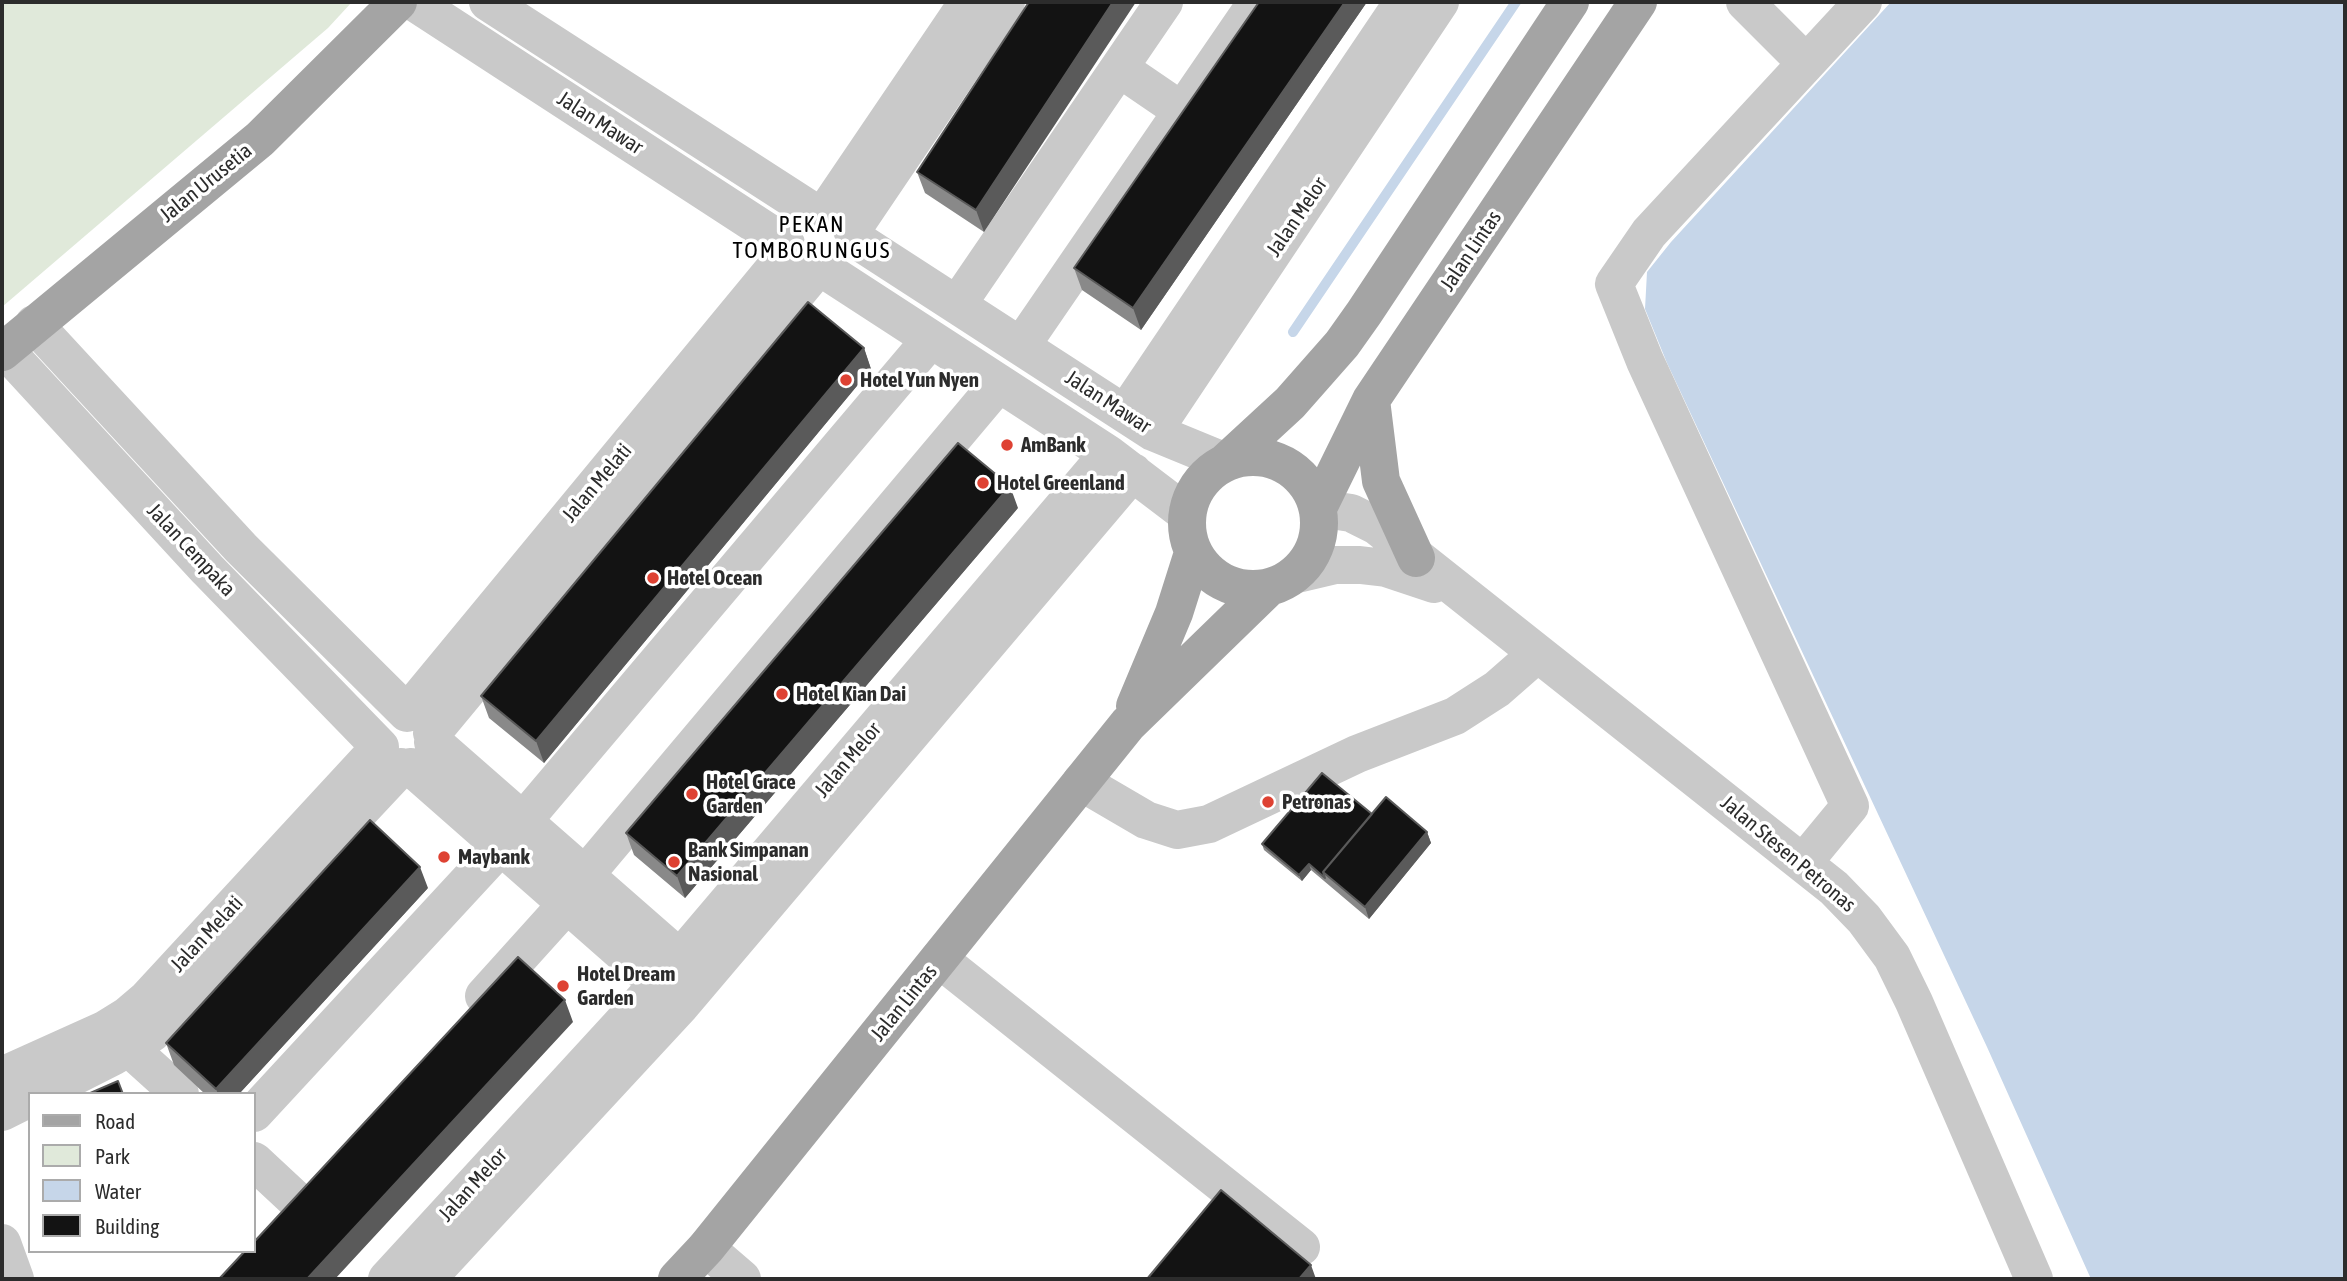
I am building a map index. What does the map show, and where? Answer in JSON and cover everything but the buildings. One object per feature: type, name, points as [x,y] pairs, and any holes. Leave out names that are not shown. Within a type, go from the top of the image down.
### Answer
[{"type":"main road","name":"Jalan Urusetia","points":[[3,351],[260,139],[398,2]]},
{"type":"main road","points":[[1226,462],[1245,457],[1265,457],[1283,464],[1299,475],[1311,490],[1318,508],[1320,526],[1317,544],[1308,560],[1282,581],[1245,590],[1224,584],[1206,571],[1193,553],[1187,533],[1187,514],[1192,498],[1200,483],[1290,403],[1342,344],[1570,2]]},
{"type":"main road","name":"Jalan Lintas","points":[[1318,508],[1371,400],[1638,2]]},
{"type":"main road","points":[[1371,400],[1381,481],[1416,558]]},
{"type":"main road","name":"Jalan Lintas","points":[[1128,724],[1174,613],[1193,553]]},
{"type":"main road","name":"Jalan Lintas","points":[[677,1279],[706,1248],[1128,724],[1282,581]]},
{"type":"street","name":"Jalan Mawar","points":[[414,2],[804,262],[931,339],[1120,463],[1187,514]]},
{"type":"street","name":"Jalan Mawar","points":[[488,2],[836,222],[957,305],[1139,423],[1226,462]]},
{"type":"street","points":[[836,222],[968,2]]},
{"type":"street","points":[[836,222],[1006,2]]},
{"type":"street","points":[[957,305],[1164,2]]},
{"type":"street","points":[[1021,346],[1257,2]]},
{"type":"street","name":"Jalan Melor","points":[[1139,423],[1403,2]]},
{"type":"street","name":"Jalan Melor","points":[[1139,423],[1440,2]]},
{"type":"street","points":[[1745,2],[1806,63]]},
{"type":"street","points":[[1802,863],[1850,806],[1645,360],[1614,284],[1649,233],[1863,2]]},
{"type":"street","points":[[1119,68],[1182,111]]},
{"type":"street","points":[[802,215],[836,222],[854,250],[843,270],[804,262],[787,233],[802,215]]},
{"type":"street","name":"Jalan Melati","points":[[43,1092],[129,1048],[152,1033],[169,1017],[411,745],[804,262]]},
{"type":"street","name":"Jalan Cempaka","points":[[34,324],[241,548],[411,745]]},
{"type":"street","points":[[256,1111],[512,833],[931,339]]},
{"type":"street","name":"Jalan Cempaka","points":[[3,351],[207,569],[680,981]]},
{"type":"street","points":[[464,1017],[576,889],[999,383]]},
{"type":"street","name":"Jalan Melor","points":[[427,1279],[1120,463]]},
{"type":"street","name":"Jalan Stesen Petronas","points":[[1318,508],[1351,513],[1377,526],[1835,888],[1864,919],[1892,957],[1914,1002],[2034,1279]]},
{"type":"street","name":"Jalan Stesen Petronas","points":[[1282,581],[1335,565],[1386,568],[1415,576],[1462,595]]},
{"type":"street","points":[[1081,782],[1146,820],[1177,830],[1209,824],[1357,754],[1455,716],[1497,689],[1529,661],[1539,656]]},
{"type":"street","name":"Jalan Melati","points":[[2,1076],[106,1029],[127,1016],[411,745]]},
{"type":"street","points":[[939,959],[1301,1247]]},
{"type":"street","name":"Jalan Melor","points":[[387,1279],[680,981]]},
{"type":"street","points":[[129,1048],[178,1092]]},
{"type":"street","points":[[2,1112],[28,1099]]},
{"type":"street","points":[[256,1162],[307,1191],[271,1230]]},
{"type":"street","points":[[706,1248],[742,1279]]},
{"type":"green space","points":[[2,2],[352,2],[328,28],[2,307]]},
{"type":"water","points":[[1891,2],[2345,2],[2345,1279],[2091,1279],[1987,1047],[1667,363],[1645,309],[1647,272],[1671,242]]},
{"type":"waterway","points":[[1293,332],[1516,2]]},
{"type":"place","name":"Hotel Yun Nyen","points":[[846,380]]},
{"type":"place","name":"AmBank","points":[[1007,445]]},
{"type":"place","name":"Hotel Greenland","points":[[983,483]]},
{"type":"place","name":"Hotel Ocean","points":[[653,578]]},
{"type":"place","name":"Hotel Kian Dai","points":[[782,694]]},
{"type":"place","name":"Hotel Grace Garden","points":[[692,794]]},
{"type":"place","name":"Petronas","points":[[1268,802]]},
{"type":"place","name":"Maybank","points":[[444,857]]},
{"type":"place","name":"Bank Simpanan Nasional","points":[[674,862]]},
{"type":"place","name":"Hotel Dream Garden","points":[[563,986]]},
{"type":"district","name":"PEKAN TOMBORUNGUS","points":[[812,238]]}]
